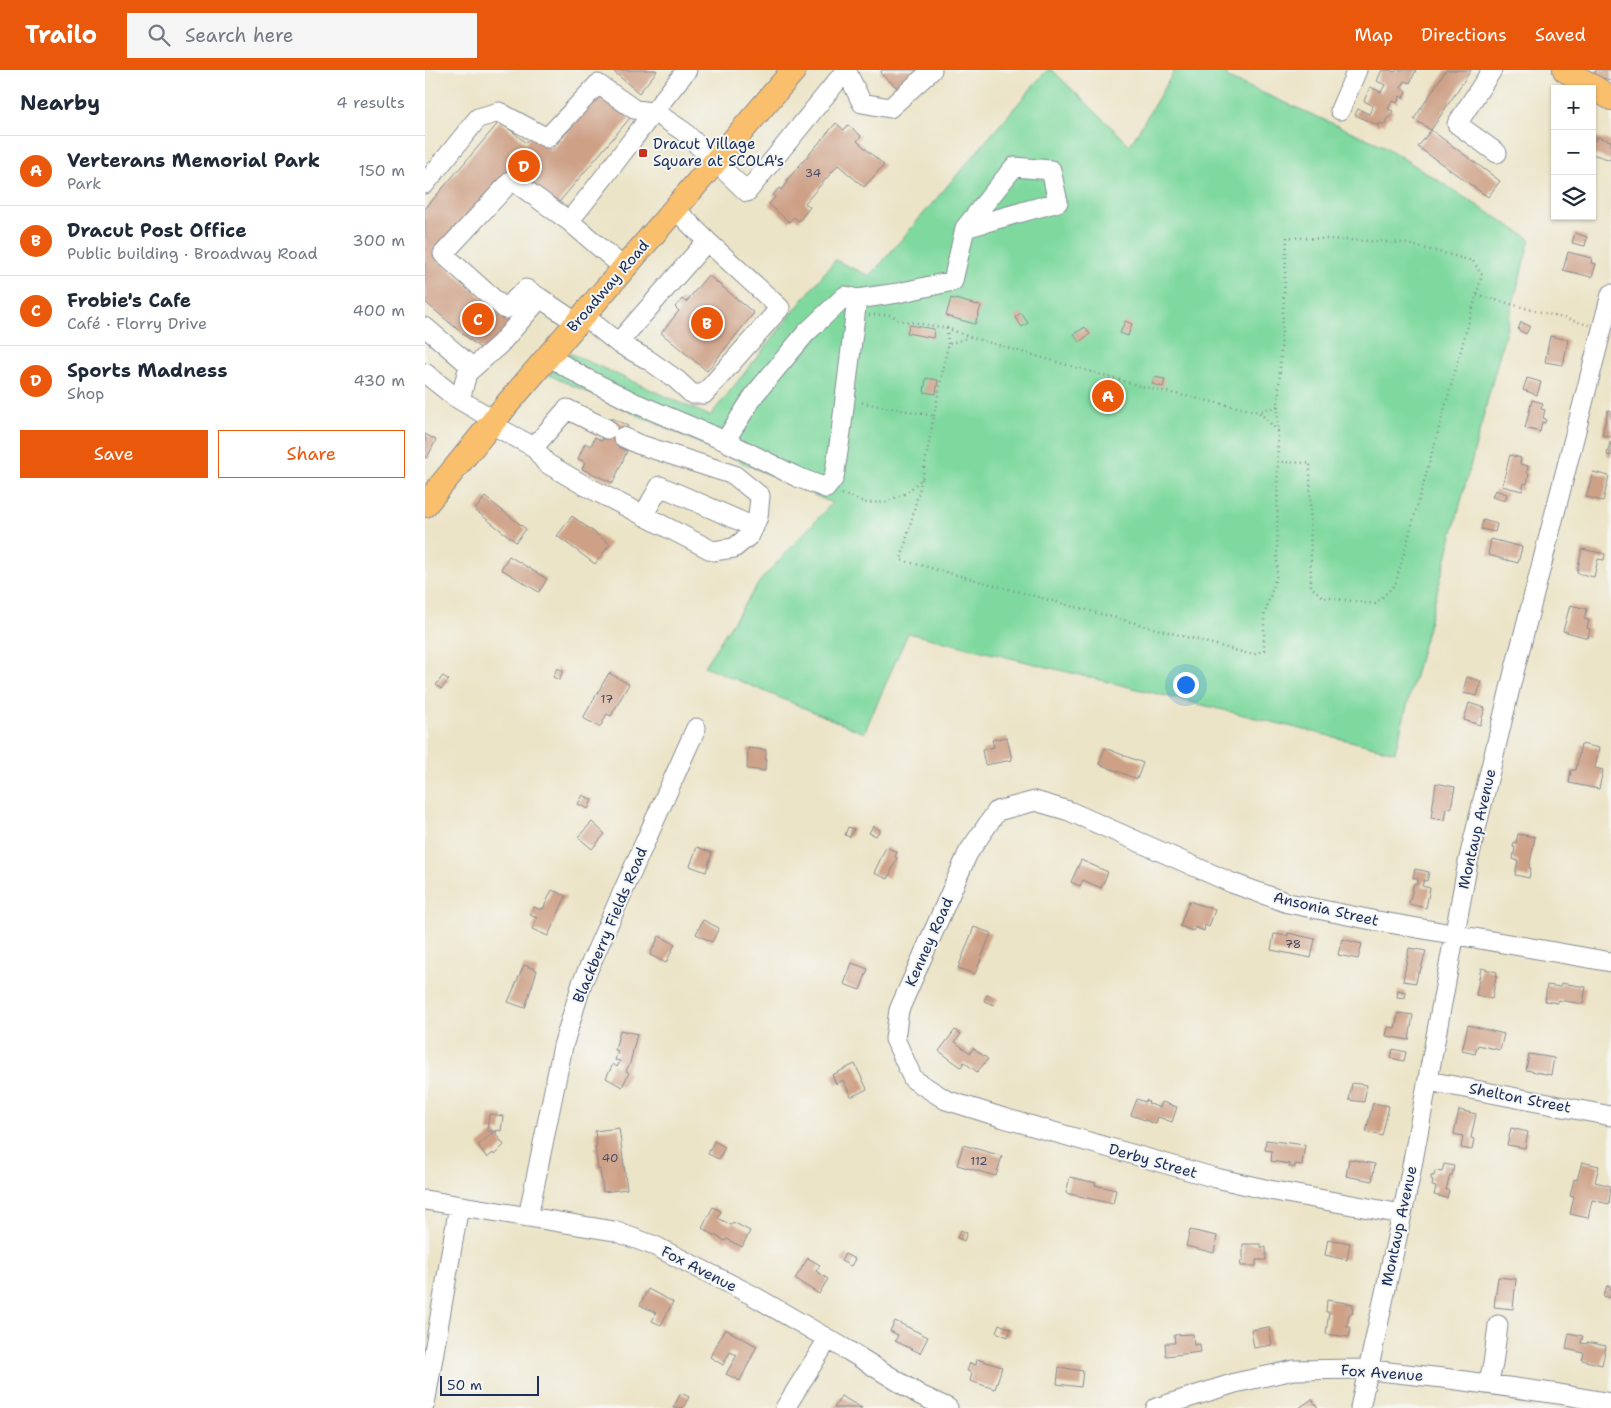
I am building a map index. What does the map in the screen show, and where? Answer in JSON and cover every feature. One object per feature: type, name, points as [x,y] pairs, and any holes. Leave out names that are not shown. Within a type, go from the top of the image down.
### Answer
[{"type":"main road","name":"Broadway Road","points":[[425,505],[580,319],[794,70]]},
{"type":"main road","points":[[1565,70],[1611,98]]},
{"type":"street","points":[[569,222],[607,176],[652,113],[687,70]]},
{"type":"street","points":[[425,184],[478,118],[499,112],[547,138],[598,84],[633,109],[652,113],[683,131],[747,192],[846,70],[862,103],[891,108],[932,70]]},
{"type":"street","points":[[1340,110],[1357,70]]},
{"type":"street","points":[[1492,70],[1457,124],[1497,153]]},
{"type":"street","points":[[856,307],[898,293],[953,281],[965,228],[1014,167],[1051,170],[1058,202],[965,228]]},
{"type":"street","points":[[624,268],[569,222],[512,180],[443,254],[505,309],[526,289],[647,359],[677,380],[691,394],[704,394],[780,308],[675,209]]},
{"type":"street","points":[[618,343],[707,241]]},
{"type":"street","name":"Montaup Avenue","points":[[1360,1408],[1402,1214],[1468,862],[1611,294]]},
{"type":"street","points":[[725,441],[755,394],[806,333],[845,296],[856,307]]},
{"type":"street","points":[[460,400],[467,374],[500,344],[540,298]]},
{"type":"street","points":[[549,356],[583,377],[635,403],[725,441],[797,478],[826,488],[834,478],[856,307]]},
{"type":"street","points":[[425,327],[473,368]]},
{"type":"street","points":[[426,375],[493,422],[534,447],[546,463],[713,551],[734,548],[750,535],[759,517],[760,496],[734,475],[637,444],[567,409],[534,447]]},
{"type":"street","points":[[644,514],[659,486],[754,527]]},
{"type":"street","name":"Blackberry Fields Road","points":[[528,1218],[563,1046],[582,983],[696,728]]},
{"type":"street","name":"Ansonia Street","points":[[997,811],[1035,801],[1069,811],[1232,883],[1288,903],[1372,920],[1611,962]]},
{"type":"street","name":"Kenney Road","points":[[913,1079],[895,1039],[899,1010],[968,853],[997,811]]},
{"type":"street","name":"Derby Street","points":[[913,1079],[946,1100],[1216,1178],[1269,1190],[1402,1214]]},
{"type":"street","name":"Shelton Street","points":[[1428,1081],[1611,1116]]},
{"type":"street","name":"Fox Avenue","points":[[425,1200],[614,1231],[655,1246],[752,1295],[827,1338],[919,1395],[948,1408]]},
{"type":"street","points":[[425,1404],[459,1206]]},
{"type":"street","points":[[1488,1384],[1493,1364],[1498,1325]]},
{"type":"street","points":[[785,1408],[827,1338]]},
{"type":"street","name":"Fox Avenue","points":[[1156,1408],[1235,1383],[1294,1370],[1369,1370],[1488,1384],[1611,1403]]},
{"type":"path","points":[[947,328],[948,344],[922,479],[901,560],[1253,655],[1264,650],[1265,616],[1277,574],[1278,406],[1287,237],[1404,243],[1473,261],[1482,274],[1395,585],[1375,604],[1323,598],[1311,587],[1310,463],[1279,462]]},
{"type":"path","points":[[1477,294],[1602,328]]},
{"type":"path","points":[[856,307],[892,315],[897,320],[947,328],[970,337],[1144,386],[1259,412],[1278,406]]},
{"type":"path","points":[[948,344],[970,337]]},
{"type":"path","points":[[845,400],[934,416]]},
{"type":"path","points":[[1259,412],[1278,431]]},
{"type":"path","points":[[826,488],[867,503],[887,502],[906,493],[922,479]]},
{"type":"green space","points":[[1047,70],[1052,70],[1130,145],[1175,70],[1230,70],[1226,77],[1384,146],[1530,239],[1395,752],[908,633],[864,733],[704,666],[760,581],[832,503],[549,375],[569,353],[710,416],[835,260],[870,276]]},
{"type":"building","points":[[615,70],[657,71],[639,93],[614,72]]},
{"type":"building","points":[[882,70],[918,70],[901,91],[880,73]]},
{"type":"building","points":[[1382,70],[1395,72],[1396,70],[1416,70],[1410,83],[1405,81],[1401,88],[1406,91],[1403,98],[1400,96],[1397,103],[1392,101],[1388,109],[1393,111],[1390,118],[1388,117],[1384,125],[1380,123],[1379,126],[1355,115],[1358,109],[1369,114],[1373,106],[1364,101],[1370,87],[1381,92],[1385,85],[1377,81]]},
{"type":"building","points":[[1446,70],[1471,70],[1431,130],[1414,119]]},
{"type":"building","points":[[1596,70],[1611,70],[1611,80],[1594,76]]},
{"type":"building","points":[[600,93],[630,118],[555,207],[511,170],[436,258],[511,323],[486,353],[425,302],[425,209],[500,121],[526,143],[532,135],[551,151]]},
{"type":"building","points":[[836,123],[844,130],[848,125],[861,136],[857,141],[884,165],[864,187],[838,165],[805,203],[810,207],[799,221],[794,217],[789,222],[769,204],[775,197],[773,195],[788,182],[787,180]]},
{"type":"building","points":[[1431,130],[1500,181],[1488,197],[1418,147]]},
{"type":"building","points":[[1596,137],[1611,141],[1611,160],[1596,155]]},
{"type":"building","points":[[1575,233],[1587,237],[1585,246],[1572,243]]},
{"type":"building","points":[[1568,252],[1592,258],[1591,263],[1596,264],[1592,277],[1563,270]]},
{"type":"building","points":[[708,275],[754,313],[707,371],[661,333],[679,311],[675,307],[682,299],[686,302]]},
{"type":"building","points":[[951,298],[981,306],[975,324],[946,316]]},
{"type":"building","points":[[1021,313],[1028,323],[1022,327],[1015,317]]},
{"type":"building","points":[[1125,321],[1132,324],[1128,336],[1120,333]]},
{"type":"building","points":[[1521,322],[1530,326],[1526,334],[1518,330]]},
{"type":"building","points":[[909,325],[934,329],[933,338],[907,333]]},
{"type":"building","points":[[1085,327],[1090,334],[1079,342],[1074,334]]},
{"type":"building","points":[[1550,336],[1568,340],[1563,365],[1545,362]]},
{"type":"building","points":[[1154,377],[1165,379],[1163,387],[1152,384]]},
{"type":"building","points":[[926,378],[938,380],[936,394],[924,392]]},
{"type":"building","points":[[1527,378],[1541,382],[1537,395],[1523,390]]},
{"type":"building","points":[[1532,400],[1543,403],[1541,409],[1545,410],[1543,418],[1546,419],[1545,423],[1542,422],[1540,432],[1525,428]]},
{"type":"building","points":[[1608,410],[1611,411],[1611,437],[1602,435]]},
{"type":"building","points":[[612,418],[628,426],[618,447],[627,451],[613,483],[582,469],[585,462],[578,459],[585,443],[591,446],[595,437],[602,441]]},
{"type":"building","points":[[425,434],[436,440],[427,458],[425,457]]},
{"type":"building","points":[[1611,442],[1611,456],[1607,455]]},
{"type":"building","points":[[1510,455],[1521,458],[1520,464],[1528,466],[1527,484],[1524,483],[1522,491],[1502,486]]},
{"type":"building","points":[[1593,472],[1609,476],[1603,501],[1586,497]]},
{"type":"building","points":[[1495,490],[1507,494],[1505,501],[1492,497]]},
{"type":"building","points":[[485,497],[526,529],[516,542],[475,510]]},
{"type":"building","points":[[572,516],[610,544],[595,564],[557,536]]},
{"type":"building","points":[[1483,520],[1497,524],[1495,532],[1481,529]]},
{"type":"building","points":[[1491,539],[1522,547],[1518,563],[1488,555]]},
{"type":"building","points":[[1582,549],[1605,554],[1604,560],[1598,559],[1594,577],[1577,573]]},
{"type":"building","points":[[509,556],[547,579],[539,592],[501,569]]},
{"type":"building","points":[[1570,605],[1587,609],[1584,619],[1589,620],[1587,628],[1590,629],[1588,638],[1563,631]]},
{"type":"building","points":[[557,668],[563,671],[559,680],[553,677]]},
{"type":"building","points":[[609,673],[629,684],[611,716],[607,714],[600,727],[583,718]]},
{"type":"building","points":[[443,676],[449,680],[441,689],[436,685]]},
{"type":"building","points":[[1467,677],[1481,681],[1477,696],[1463,693]]},
{"type":"building","points":[[1469,703],[1485,708],[1480,725],[1464,720]]},
{"type":"building","points":[[1007,737],[1012,760],[985,765],[982,750],[994,747],[992,740]]},
{"type":"building","points":[[1581,744],[1599,748],[1595,768],[1603,770],[1599,789],[1569,783],[1571,770],[1576,770]]},
{"type":"building","points":[[748,748],[766,750],[765,771],[747,769]]},
{"type":"building","points":[[1105,748],[1143,763],[1137,779],[1099,764]]},
{"type":"building","points":[[1436,783],[1455,787],[1451,808],[1446,808],[1444,820],[1431,818]]},
{"type":"building","points":[[583,795],[592,800],[588,809],[578,804]]},
{"type":"building","points":[[592,822],[605,834],[592,849],[578,837]]},
{"type":"building","points":[[873,826],[880,830],[876,836],[869,833]]},
{"type":"building","points":[[848,827],[854,829],[850,837],[845,835]]},
{"type":"building","points":[[1518,834],[1535,837],[1529,878],[1515,875],[1518,861],[1513,859],[1515,847],[1513,847]]},
{"type":"building","points":[[697,847],[712,853],[706,872],[690,866]]},
{"type":"building","points":[[886,847],[897,852],[895,857],[897,858],[888,879],[874,873]]},
{"type":"building","points":[[1081,860],[1108,872],[1101,888],[1083,880],[1080,886],[1071,882]]},
{"type":"building","points":[[1415,869],[1429,872],[1427,881],[1424,880],[1422,886],[1430,888],[1426,908],[1409,904],[1414,883],[1417,884],[1418,879],[1413,878]]},
{"type":"building","points":[[552,890],[566,896],[548,936],[532,929],[537,918],[530,915],[534,907],[543,909]]},
{"type":"building","points":[[1189,901],[1215,910],[1209,927],[1205,925],[1204,931],[1195,927],[1193,931],[1180,926]]},
{"type":"building","points":[[703,920],[719,928],[712,942],[696,934]]},
{"type":"building","points":[[974,927],[991,933],[975,974],[958,968]]},
{"type":"building","points":[[1288,933],[1315,939],[1311,958],[1271,950],[1274,934],[1288,936]]},
{"type":"building","points":[[659,936],[675,944],[666,963],[650,955]]},
{"type":"building","points":[[1342,939],[1362,944],[1358,959],[1338,955]]},
{"type":"building","points":[[1409,948],[1426,951],[1416,983],[1403,981]]},
{"type":"building","points":[[852,963],[868,969],[860,990],[844,984]]},
{"type":"building","points":[[524,965],[537,970],[525,1008],[508,1002]]},
{"type":"building","points":[[1481,968],[1497,972],[1492,999],[1476,995]]},
{"type":"building","points":[[1561,983],[1586,987],[1583,1004],[1558,1000],[1558,1003],[1545,1001],[1547,985],[1560,987]]},
{"type":"building","points":[[1398,990],[1406,992],[1405,998],[1397,997]]},
{"type":"building","points":[[987,995],[997,999],[994,1005],[984,1001]]},
{"type":"building","points":[[1398,1013],[1413,1015],[1409,1040],[1386,1036],[1388,1027],[1395,1028]]},
{"type":"building","points":[[1468,1025],[1504,1034],[1500,1050],[1478,1045],[1475,1054],[1462,1051]]},
{"type":"building","points":[[620,1030],[637,1034],[630,1063],[626,1071],[629,1073],[622,1087],[606,1078],[613,1064],[617,1067],[620,1061],[615,1060],[618,1051],[615,1050]]},
{"type":"building","points":[[955,1030],[961,1034],[955,1042],[970,1053],[973,1048],[988,1059],[977,1072],[964,1062],[961,1067],[939,1051]]},
{"type":"building","points":[[1393,1049],[1406,1052],[1404,1061],[1391,1058]]},
{"type":"building","points":[[1529,1054],[1554,1058],[1551,1075],[1526,1070]]},
{"type":"building","points":[[855,1064],[867,1089],[851,1097],[843,1080],[836,1084],[832,1075]]},
{"type":"building","points":[[1352,1083],[1367,1085],[1364,1102],[1349,1100]]},
{"type":"building","points":[[1137,1099],[1145,1102],[1146,1100],[1148,1103],[1160,1108],[1162,1102],[1177,1107],[1172,1122],[1158,1117],[1156,1124],[1131,1115]]},
{"type":"building","points":[[1373,1103],[1389,1106],[1382,1136],[1366,1132]]},
{"type":"building","points":[[1459,1110],[1476,1114],[1471,1138],[1474,1139],[1472,1150],[1461,1148],[1463,1136],[1454,1134]]},
{"type":"building","points":[[489,1114],[503,1116],[501,1131],[497,1130],[496,1134],[504,1145],[494,1155],[493,1153],[487,1158],[478,1145],[495,1131],[487,1131]]},
{"type":"building","points":[[619,1128],[627,1189],[603,1192],[595,1147],[597,1147],[595,1131]]},
{"type":"building","points":[[1511,1128],[1528,1132],[1525,1148],[1507,1145]]},
{"type":"building","points":[[1266,1140],[1305,1145],[1302,1165],[1295,1164],[1295,1167],[1289,1167],[1290,1164],[1271,1161],[1272,1151],[1265,1150]]},
{"type":"building","points":[[714,1141],[725,1147],[719,1159],[708,1154]]},
{"type":"building","points":[[963,1145],[1002,1156],[996,1176],[957,1165]]},
{"type":"building","points":[[1349,1159],[1375,1164],[1372,1181],[1346,1176]]},
{"type":"building","points":[[1582,1162],[1599,1166],[1595,1182],[1611,1186],[1609,1204],[1592,1200],[1588,1218],[1570,1214],[1574,1197],[1570,1196],[1574,1179],[1577,1180]]},
{"type":"building","points":[[1444,1164],[1454,1166],[1446,1190],[1449,1190],[1447,1198],[1434,1195],[1436,1187],[1432,1186],[1433,1180],[1431,1179],[1435,1171],[1442,1172]]},
{"type":"building","points":[[1070,1177],[1116,1190],[1113,1204],[1066,1193]]},
{"type":"building","points":[[713,1207],[721,1211],[718,1218],[731,1225],[733,1222],[750,1231],[742,1247],[727,1239],[725,1241],[702,1228]]},
{"type":"building","points":[[961,1230],[967,1233],[964,1241],[957,1238]]},
{"type":"building","points":[[1190,1230],[1217,1236],[1214,1253],[1186,1246]]},
{"type":"building","points":[[1328,1239],[1350,1243],[1347,1260],[1325,1255]]},
{"type":"building","points":[[1243,1244],[1261,1244],[1261,1247],[1266,1247],[1266,1260],[1256,1260],[1256,1266],[1241,1266],[1240,1261],[1243,1261]]},
{"type":"building","points":[[845,1254],[855,1259],[851,1266],[841,1261]]},
{"type":"building","points":[[808,1258],[820,1265],[816,1271],[828,1279],[819,1294],[795,1279]]},
{"type":"building","points":[[1498,1277],[1516,1279],[1513,1309],[1494,1307]]},
{"type":"building","points":[[1607,1286],[1611,1287],[1610,1298],[1603,1296]]},
{"type":"building","points":[[648,1289],[673,1302],[661,1325],[652,1321],[656,1313],[640,1305]]},
{"type":"building","points":[[1327,1300],[1353,1304],[1352,1314],[1349,1314],[1347,1327],[1351,1327],[1349,1337],[1326,1334],[1329,1312],[1326,1312]]},
{"type":"building","points":[[895,1321],[928,1337],[920,1353],[895,1341],[898,1335],[890,1331]]},
{"type":"building","points":[[999,1324],[1011,1329],[1008,1337],[996,1332]]},
{"type":"building","points":[[1269,1327],[1272,1345],[1254,1348],[1251,1330]]},
{"type":"building","points":[[725,1329],[757,1346],[740,1381],[726,1374],[737,1355],[730,1352],[723,1365],[710,1357]]},
{"type":"building","points":[[1569,1333],[1583,1336],[1581,1343],[1587,1344],[1587,1342],[1606,1346],[1602,1365],[1582,1360],[1584,1353],[1566,1349]]},
{"type":"building","points":[[1193,1334],[1194,1345],[1200,1344],[1201,1352],[1166,1356],[1165,1343],[1175,1343],[1174,1335]]},
{"type":"building","points":[[977,1359],[1002,1367],[995,1389],[970,1381],[972,1373],[967,1371],[970,1363],[976,1365]]},
{"type":"building","points":[[1059,1367],[1083,1371],[1081,1387],[1057,1384]]},
{"type":"building","points":[[681,1393],[689,1397],[683,1408],[673,1408]]},
{"type":"building","points":[[841,1396],[862,1408],[834,1408]]},
{"type":"building","points":[[1312,1399],[1318,1408],[1299,1408]]},
{"type":"place","name":"Dracut Village Square at SCOLA's","points":[[643,153]]},
{"type":"place","name":"Sports Madness","points":[[524,166]]},
{"type":"place","name":"Frobie's Cafe","points":[[478,319]]},
{"type":"place","name":"Dracut Post Office","points":[[707,323]]},
{"type":"place","name":"Verterans Memorial Park","points":[[1108,396]]}]
